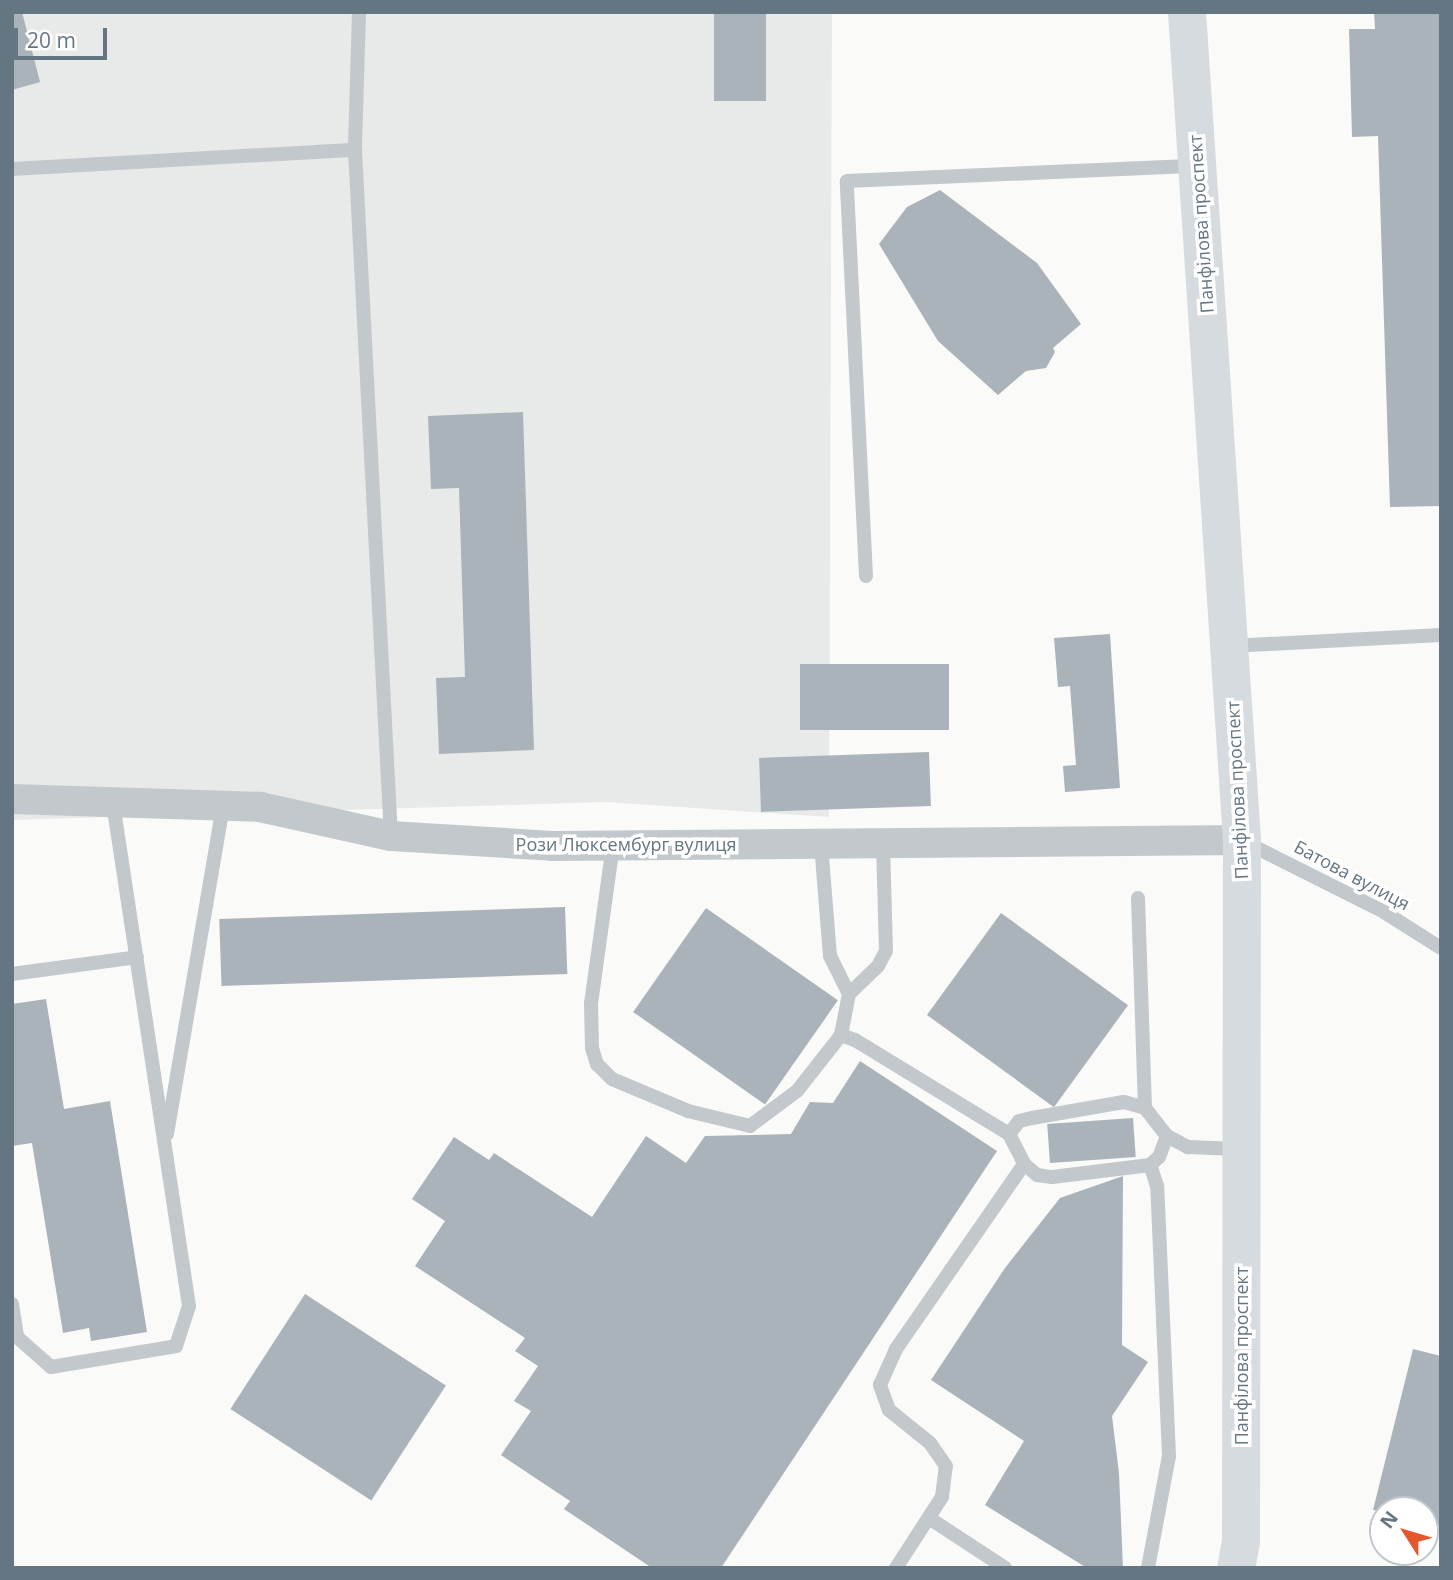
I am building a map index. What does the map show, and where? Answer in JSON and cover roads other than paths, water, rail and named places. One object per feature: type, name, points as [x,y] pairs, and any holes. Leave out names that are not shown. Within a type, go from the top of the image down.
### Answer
[{"type":"main road","name":"Панфілова проспект","points":[[1187,12],[1242,840],[1241,1541],[1236,1568]]},
{"type":"street","name":"Рози Люксембург вулиця","points":[[12,799],[260,807],[391,836],[553,846],[1242,840]]},
{"type":"lane","points":[[359,12],[355,150],[391,836]]},
{"type":"lane","points":[[12,169],[355,150]]},
{"type":"lane","points":[[866,576],[846,181],[1196,166]]},
{"type":"lane","points":[[1229,646],[1441,635]]},
{"type":"lane","points":[[12,1304],[17,1337],[51,1367],[176,1346],[189,1306],[113,803]]},
{"type":"lane","points":[[165,1146],[223,806]]},
{"type":"lane","name":"Батова вулиця","points":[[1242,840],[1384,912],[1441,948]]},
{"type":"lane","points":[[613,845],[591,1003],[592,1048],[597,1064],[612,1079],[688,1111],[750,1126],[797,1091],[841,1035],[849,994],[878,966],[886,951],[883,843]]},
{"type":"lane","points":[[821,844],[830,956],[849,994]]},
{"type":"lane","points":[[1138,898],[1145,1108]]},
{"type":"lane","points":[[12,974],[137,957]]},
{"type":"lane","points":[[841,1035],[855,1040],[1009,1134],[1024,1164],[1037,1175],[1052,1177],[1150,1165],[1159,1157],[1167,1136]]},
{"type":"lane","points":[[1009,1134],[1019,1121],[1124,1102],[1145,1108],[1167,1136],[1188,1147],[1242,1149]]},
{"type":"lane","points":[[896,1568],[942,1497],[946,1466],[930,1443],[889,1410],[880,1385],[896,1349],[1024,1164]]},
{"type":"lane","points":[[1148,1568],[1169,1456],[1157,1186],[1150,1165]]},
{"type":"lane","points":[[929,1518],[1005,1568]]}]
